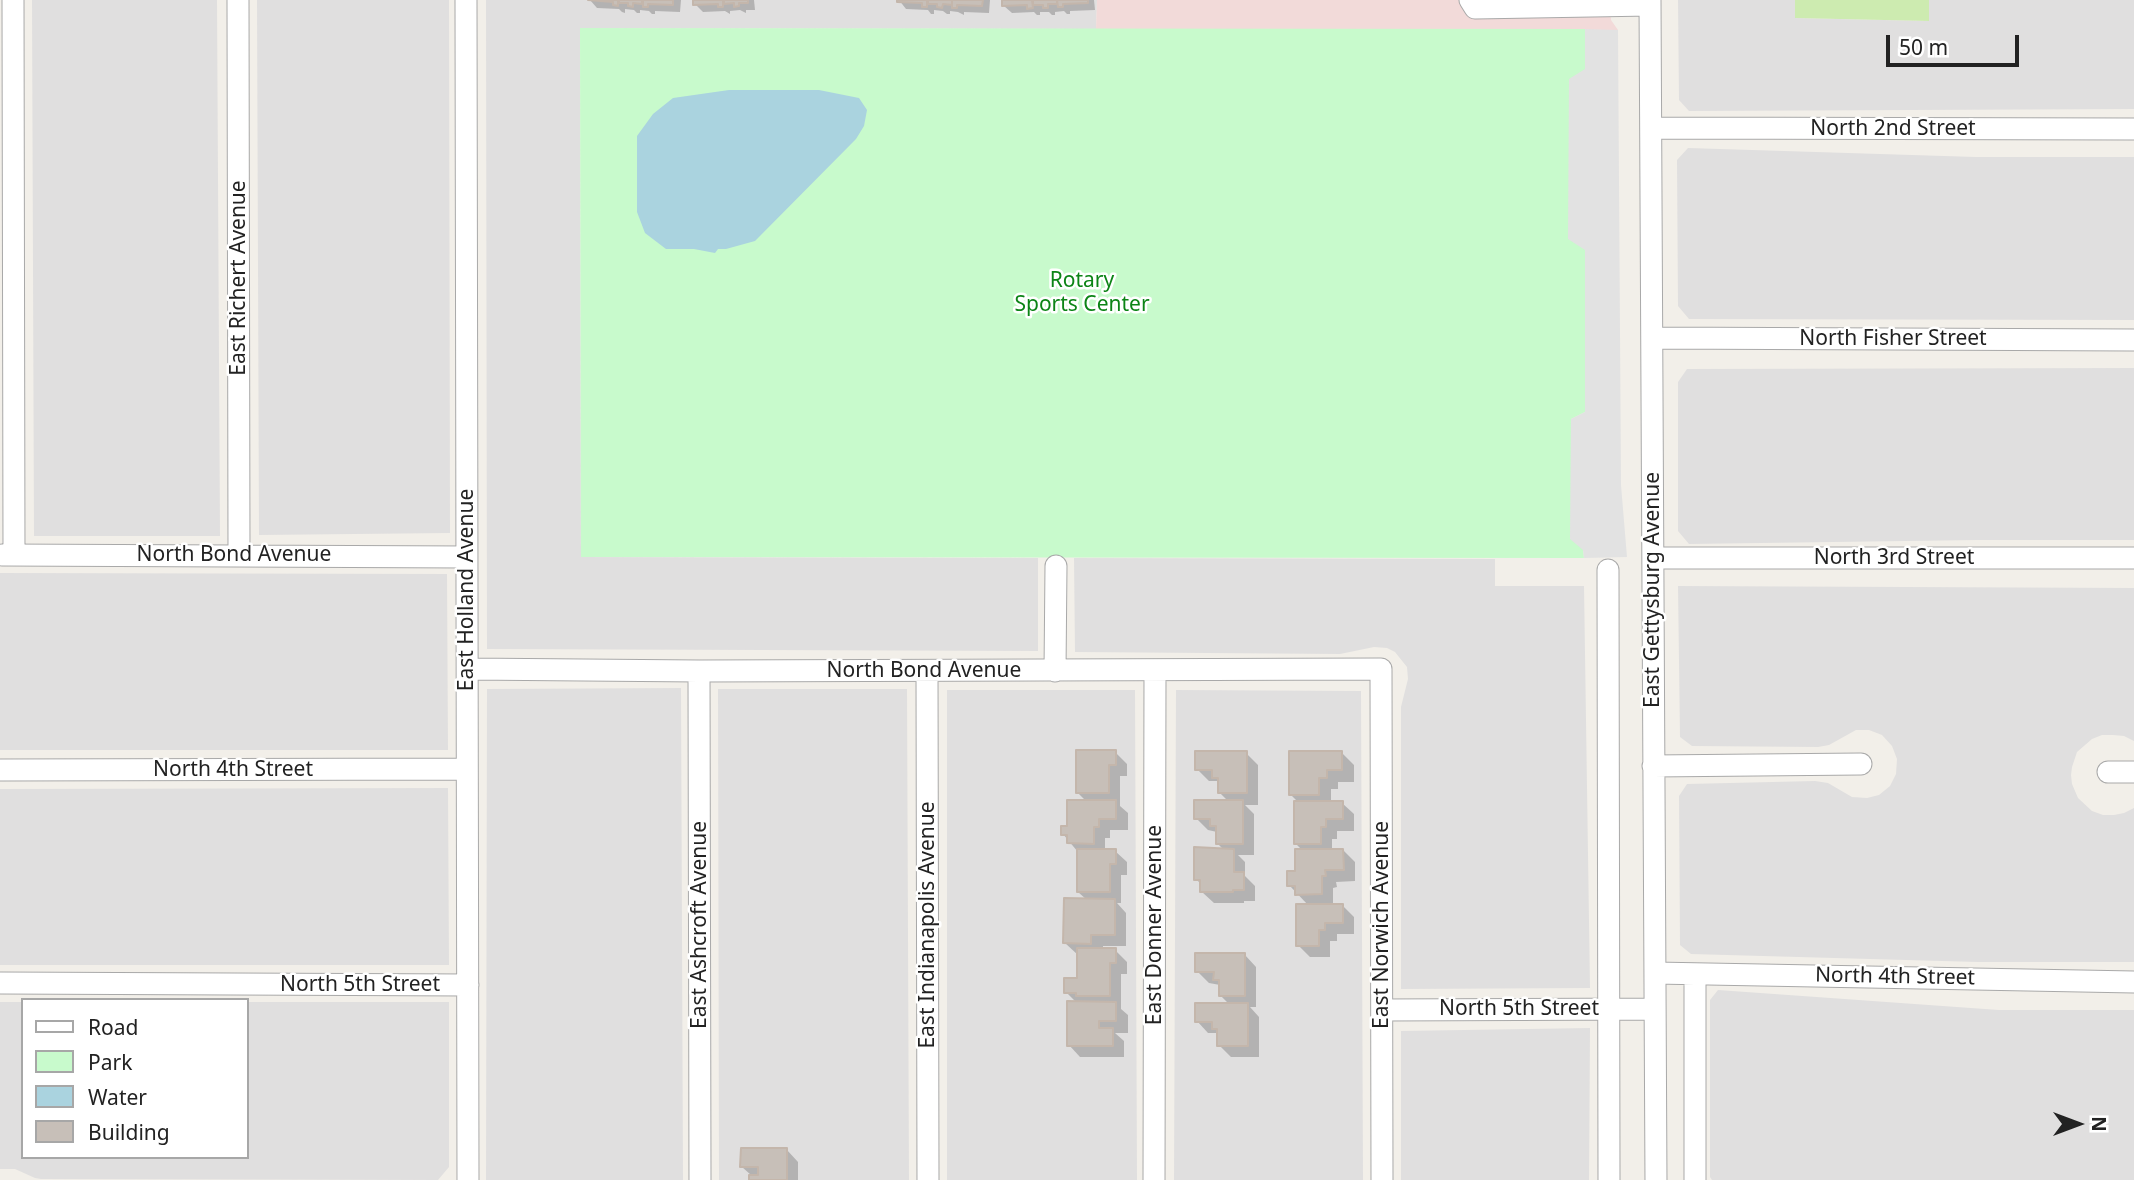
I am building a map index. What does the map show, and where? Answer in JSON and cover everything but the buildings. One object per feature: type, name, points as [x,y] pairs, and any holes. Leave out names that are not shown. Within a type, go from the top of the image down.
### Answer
[{"type":"street","points":[[7,555],[13,0]]},
{"type":"street","name":"East Richert Avenue","points":[[238,0],[239,555]]},
{"type":"street","name":"East Holland Avenue","points":[[466,0],[468,1180]]},
{"type":"street","points":[[1470,0],[1475,8],[1650,2]]},
{"type":"street","name":"East Gettysburg Avenue","points":[[1650,2],[1656,1180]]},
{"type":"street","name":"North 2nd Street","points":[[1652,128],[2134,129]]},
{"type":"street","name":"North Fisher Street","points":[[1652,338],[2134,340]]},
{"type":"street","name":"North Bond Avenue","points":[[7,555],[467,556]]},
{"type":"street","name":"North 3rd Street","points":[[1654,558],[2134,558]]},
{"type":"street","points":[[1055,671],[1056,566]]},
{"type":"street","points":[[1608,570],[1609,1180]]},
{"type":"street","name":"North Bond Avenue","points":[[468,669],[1381,669]]},
{"type":"street","name":"East Norwich Avenue","points":[[1381,669],[1382,1180]]},
{"type":"street","name":"East Ashcroft Avenue","points":[[699,671],[700,1180]]},
{"type":"street","name":"East Indianapolis Avenue","points":[[927,671],[928,1180]]},
{"type":"street","name":"East Donner Avenue","points":[[1154,1180],[1155,671]]},
{"type":"street","points":[[1653,766],[1861,764]]},
{"type":"street","name":"North 4th Street","points":[[0,770],[467,769]]},
{"type":"street","points":[[2108,772],[2134,772]]},
{"type":"street","name":"North 4th Street","points":[[1656,973],[2134,982]]},
{"type":"street","points":[[1695,974],[1695,1180]]},
{"type":"street","name":"North 5th Street","points":[[0,983],[468,985]]},
{"type":"street","name":"North 5th Street","points":[[1382,1010],[1656,1009]]},
{"type":"shaded area","points":[[32,0],[217,0],[220,536],[34,536]]},
{"type":"shaded area","points":[[257,0],[449,0],[450,533],[259,535]]},
{"type":"shaded area","points":[[486,0],[1097,0],[1096,29],[580,28],[581,557],[1038,558],[1038,651],[487,649]]},
{"type":"shaded area","points":[[1097,0],[1610,0],[1611,20],[1618,30],[1096,29]]},
{"type":"shaded area","points":[[1678,0],[1795,0],[1795,18],[1928,21],[1929,0],[2134,0],[2134,109],[1689,111],[1679,100]]},
{"type":"shaded area","points":[[1585,29],[1618,30],[1621,485],[1627,557],[1584,558],[1583,550],[1570,539],[1571,419],[1585,412],[1585,250],[1568,239],[1569,79],[1585,69]]},
{"type":"shaded area","points":[[1688,148],[1976,157],[2134,157],[2134,320],[1689,319],[1678,306],[1677,160]]},
{"type":"shaded area","points":[[2134,368],[2134,540],[1689,544],[1678,531],[1678,382],[1687,369]]},
{"type":"shaded area","points":[[1074,558],[1495,559],[1495,586],[1584,586],[1590,988],[1401,989],[1401,707],[1408,679],[1407,667],[1395,652],[1374,647],[1340,654],[1075,652]]},
{"type":"shaded area","points":[[0,573],[447,574],[448,750],[0,750]]},
{"type":"shaded area","points":[[1678,586],[2134,588],[2134,741],[2113,735],[2092,739],[2077,752],[2071,775],[2078,798],[2092,811],[2114,815],[2134,808],[2134,962],[1978,962],[1691,954],[1680,945],[1679,796],[1687,784],[1815,781],[1828,783],[1852,797],[1867,798],[1879,795],[1890,786],[1896,774],[1897,759],[1892,746],[1882,735],[1869,730],[1856,730],[1829,745],[1818,747],[1692,746],[1680,737]]},
{"type":"shaded area","points":[[681,688],[683,1180],[486,1180],[487,689]]},
{"type":"shaded area","points":[[718,689],[907,689],[909,1180],[719,1180]]},
{"type":"shaded area","points":[[947,690],[1135,690],[1137,1180],[947,1180]]},
{"type":"shaded area","points":[[1176,690],[1361,691],[1363,1180],[1174,1180]]},
{"type":"shaded area","points":[[448,788],[449,965],[0,965],[0,789]]},
{"type":"shaded area","points":[[1718,990],[1999,1010],[2134,1010],[2134,1180],[1712,1180],[1710,1000]]},
{"type":"shaded area","points":[[0,1002],[21,1002],[21,1159],[248,1159],[248,1002],[449,1002],[449,1167],[438,1180],[41,1179],[15,1169],[0,1169]]},
{"type":"shaded area","points":[[1590,1028],[1589,1180],[1401,1180],[1401,1031]]},
{"type":"green space","points":[[1795,0],[1929,0],[1929,21],[1795,18]]},
{"type":"green space","name":"Rotary Sports Center","points":[[580,28],[1585,29],[1585,412],[1571,419],[1584,558],[581,557]]},
{"type":"water","points":[[729,90],[819,90],[859,98],[867,110],[864,126],[856,139],[755,241],[718,249],[715,253],[694,249],[666,249],[645,233],[637,212],[637,136],[653,114],[673,98]]}]
